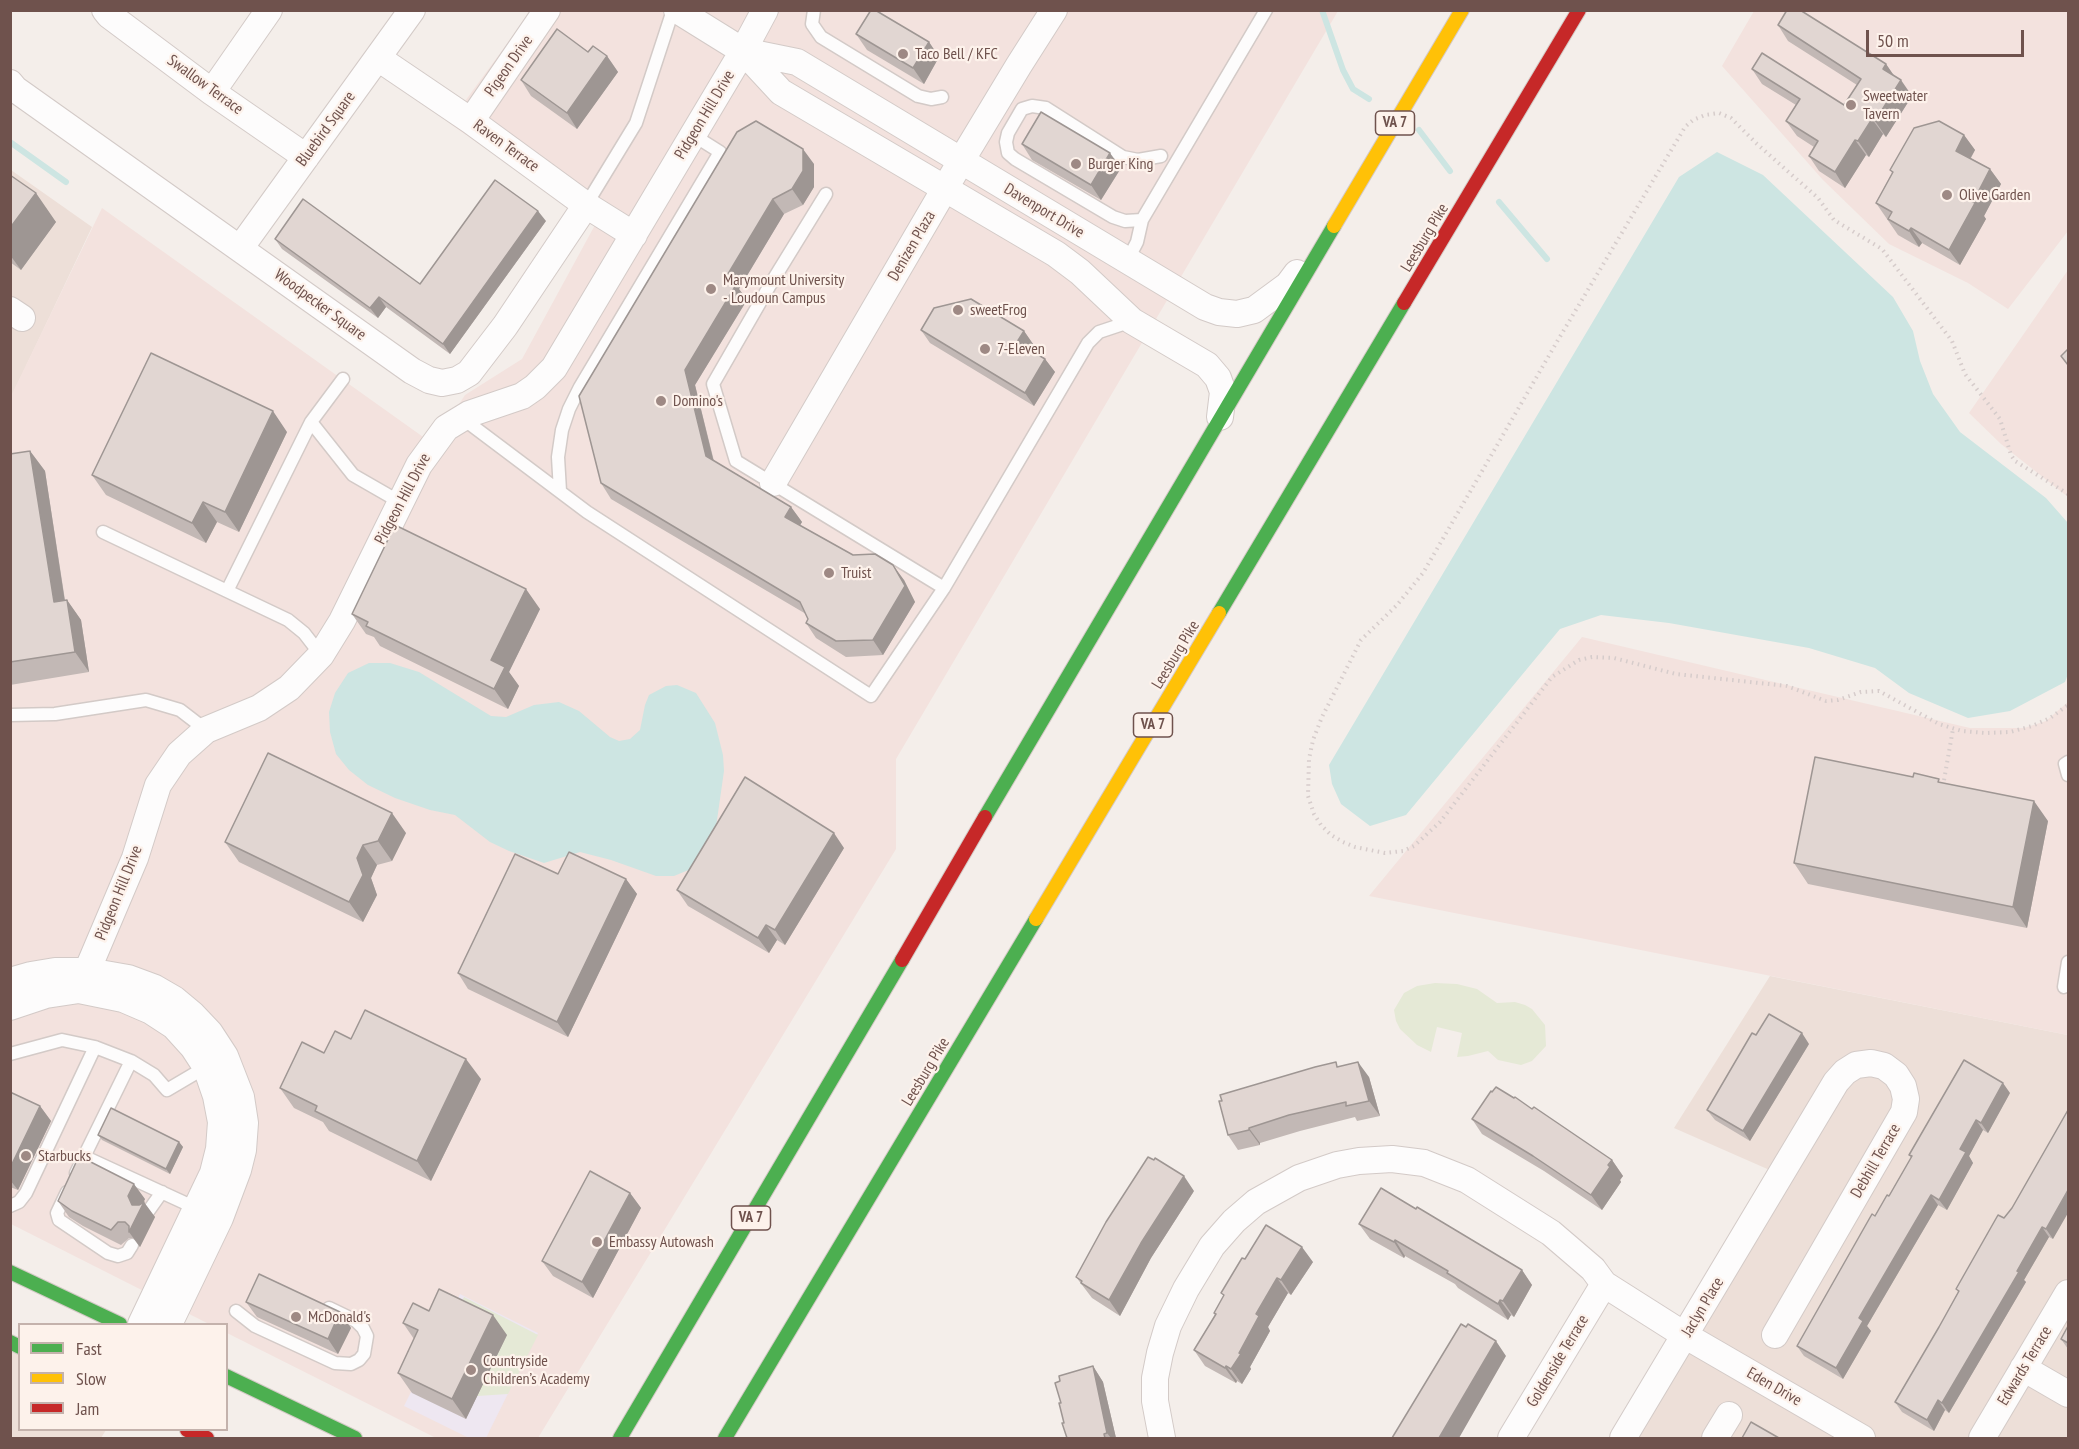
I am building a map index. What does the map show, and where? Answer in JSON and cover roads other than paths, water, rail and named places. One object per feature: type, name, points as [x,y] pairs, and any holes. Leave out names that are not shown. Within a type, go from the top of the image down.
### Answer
[{"type":"main road","name":"VA 7","points":[[620,1438],[1462,10]]},
{"type":"main road","name":"Leesburg Pike","points":[[725,1438],[1579,10]]},
{"type":"main road","points":[[10,1272],[118,1323]]},
{"type":"main road","points":[[228,1377],[355,1438]]},
{"type":"main road","points":[[611,1438],[632,1419]]},
{"type":"main road","points":[[190,1431],[207,1438]]},
{"type":"street","name":"Swallow Terrace","points":[[105,10],[212,92],[306,158]]},
{"type":"street","points":[[212,92],[269,10]]},
{"type":"street","name":"Bluebird Square","points":[[241,248],[412,10]]},
{"type":"street","name":"Pigeon Drive","points":[[471,121],[547,10]]},
{"type":"street","name":"Davenport Drive","points":[[675,10],[743,51],[782,92],[1056,254],[1080,272],[1132,321],[1207,365],[1218,378],[1223,392],[1220,420]]},
{"type":"street","name":"Pidgeon Hill Drive","points":[[84,980],[135,858],[158,785],[179,754],[206,730],[259,708],[289,688],[321,655],[342,621],[419,465],[446,428],[462,418],[522,396],[554,368],[743,51],[765,10]]},
{"type":"street","name":"Denizen Plaza","points":[[773,483],[1018,65],[1054,10]]},
{"type":"street","name":"Davenport Drive","points":[[743,51],[797,62],[1204,307],[1219,312],[1237,314],[1254,310],[1279,293],[1328,236]]},
{"type":"street","name":"Raven Terrace","points":[[378,58],[634,235]]},
{"type":"street","name":"Woodpecker Square","points":[[10,83],[15,89],[412,371],[429,380],[442,383],[457,380],[469,373],[505,327],[586,204]]},
{"type":"street","points":[[10,981],[55,971],[84,980],[151,1011],[174,1026],[193,1047],[206,1067],[218,1105],[220,1122],[219,1149],[213,1173],[198,1209],[141,1323]]},
{"type":"street","points":[[10,1006],[84,980],[128,978],[155,988],[174,999],[210,1034],[225,1056],[241,1097],[245,1123],[243,1150],[220,1218],[169,1323]]},
{"type":"street","name":"Debhill Terrace","points":[[1775,1335],[1904,1112],[1906,1099],[1903,1086],[1896,1075],[1884,1066],[1871,1063],[1856,1065],[1845,1071],[1836,1082],[1781,1175]]},
{"type":"street","name":"Eden Drive","points":[[1162,1438],[1155,1401],[1155,1378],[1168,1326],[1186,1289],[1212,1246],[1234,1221],[1259,1200],[1320,1169],[1359,1161],[1392,1159],[1424,1163],[1464,1178],[1551,1233],[1593,1269],[1604,1284],[1686,1336],[1862,1438]]},
{"type":"street","name":"Jaclyn Place","points":[[1623,1438],[1781,1175]]},
{"type":"street","name":"Goldenside Terrace","points":[[1511,1438],[1604,1284]]},
{"type":"street","name":"Edwards Terrace","points":[[1982,1438],[2068,1293]]},
{"type":"street","points":[[2023,1368],[2068,1394]]},
{"type":"street","points":[[1715,1438],[1729,1415]]},
{"type":"lane","points":[[586,204],[636,123],[675,10]]},
{"type":"lane","points":[[814,10],[812,24],[821,37],[918,96],[931,99],[942,97]]},
{"type":"lane","points":[[1127,261],[1137,242],[1142,220],[1266,10]]},
{"type":"lane","points":[[1142,220],[1113,217],[1015,159],[1008,153],[1006,142],[1008,133],[1022,109],[1032,105],[1046,108],[1123,157],[1138,160],[1161,156]]},
{"type":"lane","points":[[560,491],[558,457],[562,430],[569,409],[720,152],[693,135]]},
{"type":"lane","points":[[826,194],[713,384],[736,461],[944,588]]},
{"type":"lane","points":[[462,418],[597,518],[871,696],[944,588],[1088,343],[1099,332],[1132,321]]},
{"type":"lane","points":[[227,591],[311,422],[343,379]]},
{"type":"lane","points":[[311,422],[353,475],[400,502]]},
{"type":"lane","points":[[103,532],[288,620],[304,633],[321,655]]},
{"type":"lane","points":[[10,715],[55,714],[146,700],[180,710],[206,730]]},
{"type":"lane","points":[[2068,762],[2065,764],[2068,775]]},
{"type":"lane","points":[[2064,987],[2068,962]]},
{"type":"lane","points":[[10,1054],[62,1040],[95,1047],[131,1061],[154,1075],[167,1090],[206,1067]]},
{"type":"lane","points":[[10,1206],[20,1202],[26,1193],[95,1047]]},
{"type":"lane","points":[[131,1061],[57,1213],[59,1220],[108,1253],[118,1256],[127,1253],[132,1245]]},
{"type":"lane","points":[[85,1157],[198,1209]]},
{"type":"lane","points":[[147,1214],[162,1192]]},
{"type":"lane","points":[[236,1311],[255,1326],[335,1363],[351,1364],[359,1360],[366,1347],[367,1336],[363,1328],[356,1321],[316,1302]]},
{"type":"water","points":[[1717,152],[1763,175],[1893,297],[1913,331],[1920,361],[1933,394],[1960,432],[2046,498],[2068,523],[2068,674],[2065,682],[2010,711],[1968,718],[1909,693],[1875,668],[1809,648],[1669,623],[1601,615],[1560,629],[1406,815],[1370,826],[1341,804],[1332,784],[1329,765],[1679,177]]},
{"type":"water","points":[[369,663],[390,663],[419,672],[491,716],[506,717],[534,705],[559,702],[579,711],[610,737],[619,741],[630,739],[640,730],[649,695],[666,686],[677,685],[696,693],[715,723],[723,755],[724,771],[716,827],[691,869],[674,876],[656,876],[580,852],[544,863],[490,842],[455,815],[430,810],[395,798],[368,785],[349,770],[336,754],[330,732],[329,712],[335,693],[348,673]]},
{"type":"waterway","points":[[1322,10],[1343,70],[1353,89],[1369,99]]},
{"type":"waterway","points":[[1419,130],[1450,171]]},
{"type":"waterway","points":[[10,142],[66,182]]},
{"type":"waterway","points":[[1499,202],[1547,259]]},
{"type":"place","name":"Taco Bell / KFC","points":[[903,54]]},
{"type":"place","name":"Sweetwater Tavern","points":[[1851,105]]},
{"type":"place","name":"Burger King","points":[[1076,164]]},
{"type":"place","name":"Olive Garden","points":[[1947,195]]},
{"type":"place","name":"Marymount University - Loudoun Campus","points":[[711,289]]},
{"type":"place","name":"sweetFrog","points":[[958,310]]},
{"type":"place","name":"7-Eleven","points":[[985,349]]},
{"type":"place","name":"Domino's","points":[[661,401]]},
{"type":"place","name":"Truist","points":[[829,573]]},
{"type":"place","name":"Starbucks","points":[[26,1156]]},
{"type":"place","name":"Embassy Autowash","points":[[597,1242]]},
{"type":"place","name":"McDonald's","points":[[296,1317]]},
{"type":"place","name":"Countryside Children’s Academy","points":[[471,1370]]}]
